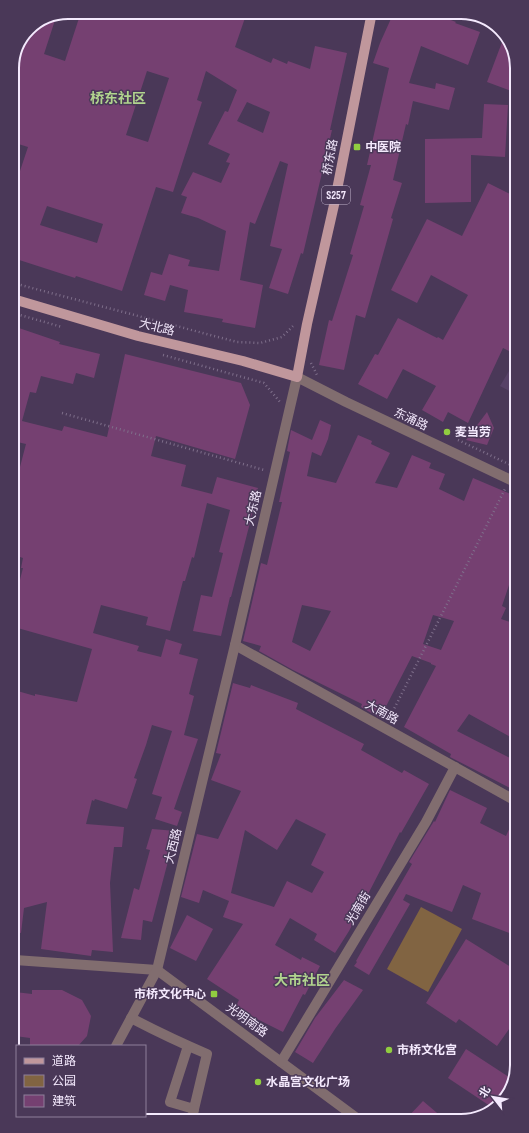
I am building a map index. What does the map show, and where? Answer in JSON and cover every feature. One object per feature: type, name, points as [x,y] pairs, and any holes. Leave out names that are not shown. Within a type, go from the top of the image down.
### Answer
[{"type":"main road","name":"桥东路","points":[[297,377],[307,324],[334,205],[371,19]]},
{"type":"main road","name":"大北路","points":[[19,301],[138,336],[243,361],[297,377]]},
{"type":"street","name":"大东路","points":[[235,645],[297,377]]},
{"type":"street","name":"东涌路","points":[[297,377],[510,480]]},
{"type":"street","name":"大南路","points":[[235,645],[510,798]]},
{"type":"street","name":"大西路","points":[[117,1045],[156,970],[235,645]]},
{"type":"street","name":"光南街","points":[[281,1062],[426,822],[455,767]]},
{"type":"street","points":[[19,960],[156,970]]},
{"type":"street","name":"光明南路","points":[[156,970],[351,1114]]},
{"type":"street","points":[[131,1018],[207,1054],[193,1114]]},
{"type":"street","points":[[188,1046],[170,1102],[194,1109]]},
{"type":"path","points":[[19,285],[236,342],[260,343],[282,337],[297,322]]},
{"type":"path","points":[[19,315],[66,328]]},
{"type":"path","points":[[156,353],[264,384],[280,402],[287,417]]},
{"type":"path","points":[[312,357],[311,364],[317,375],[324,378]]},
{"type":"path","points":[[62,412],[274,472]]},
{"type":"path","points":[[451,438],[510,465]]},
{"type":"path","points":[[385,728],[510,485]]},
{"type":"shaded area","points":[[510,369],[510,391],[500,386]]},
{"type":"green space","points":[[421,907],[462,929],[428,992],[387,969]]},
{"type":"building","points":[[79,19],[245,19],[235,47],[271,63],[273,58],[287,64],[288,61],[310,69],[315,46],[347,53],[330,130],[332,130],[303,254],[301,253],[288,294],[269,288],[282,249],[270,246],[288,164],[280,161],[255,224],[250,222],[240,280],[263,285],[255,328],[222,322],[223,319],[184,312],[188,290],[170,285],[165,301],[144,295],[151,272],[162,275],[169,254],[190,260],[188,266],[219,271],[226,231],[198,218],[181,213],[187,197],[181,195],[193,172],[221,183],[230,163],[226,162],[230,154],[208,144],[225,111],[228,112],[237,90],[206,71],[197,100],[202,102],[173,192],[156,187],[122,291],[19,260],[19,174],[28,147],[19,144],[19,65],[24,46],[33,33],[41,27],[55,21],[44,54],[65,61]],"holes":[[[147,71],[169,78],[148,142],[126,135]],[[247,102],[270,112],[263,133],[237,121]],[[47,206],[103,224],[97,243],[40,225]]]},
{"type":"building","points":[[391,19],[448,19],[480,32],[468,65],[421,46],[409,83],[435,89],[436,83],[455,88],[449,110],[413,101],[393,180],[402,183],[391,218],[393,219],[365,318],[356,315],[344,370],[319,365],[329,320],[332,321],[353,255],[350,254],[364,206],[360,205],[371,165],[367,165],[389,68],[373,63]]},
{"type":"building","points":[[502,42],[509,59],[510,91],[487,82]]},
{"type":"building","points":[[484,104],[508,105],[505,157],[471,155],[471,202],[425,203],[425,139],[482,138]]},
{"type":"building","points":[[488,183],[510,194],[510,352],[503,348],[468,423],[448,412],[443,422],[422,410],[436,386],[403,369],[387,399],[358,384],[375,354],[378,355],[398,318],[443,340],[468,295],[431,275],[417,303],[391,290],[427,219],[462,236]]},
{"type":"building","points":[[19,328],[60,342],[59,344],[100,354],[94,378],[76,373],[73,384],[41,376],[36,393],[30,392],[22,421],[62,431],[64,426],[107,437],[125,354],[241,383],[250,405],[235,459],[156,436],[151,456],[186,465],[181,486],[212,494],[217,477],[258,488],[221,636],[193,631],[201,595],[212,597],[223,553],[219,552],[230,510],[207,503],[194,558],[192,557],[185,581],[183,581],[170,631],[146,625],[148,617],[101,605],[93,633],[139,646],[137,651],[161,657],[166,639],[182,644],[179,654],[198,659],[189,694],[194,696],[184,735],[198,739],[174,809],[182,812],[177,826],[155,819],[162,797],[152,794],[172,731],[152,725],[134,778],[137,779],[127,809],[95,799],[94,801],[92,800],[86,824],[124,827],[122,847],[114,847],[110,883],[113,952],[92,950],[91,956],[41,949],[47,902],[24,908],[21,933],[19,933],[19,691],[35,696],[35,694],[77,702],[92,649],[19,628],[19,584],[23,568],[21,568],[23,558],[19,557],[19,471],[26,444],[19,442]]},
{"type":"building","points":[[487,412],[494,428],[487,445],[466,440]]},
{"type":"building","points":[[320,420],[331,425],[328,439],[321,456],[312,452],[307,476],[336,483],[358,435],[372,441],[371,444],[390,453],[375,483],[397,488],[412,455],[431,463],[429,468],[445,474],[439,489],[464,501],[473,478],[510,494],[510,582],[502,606],[506,608],[501,619],[510,622],[510,737],[469,714],[457,731],[510,758],[510,788],[450,757],[451,754],[404,727],[436,666],[431,663],[412,656],[380,718],[361,707],[362,704],[293,670],[259,651],[261,646],[243,641],[261,563],[267,565],[282,502],[279,502],[290,452],[287,451],[291,430],[312,440]],"holes":[[[302,605],[331,611],[310,651],[292,642]],[[433,615],[454,621],[441,650],[423,644]]]},
{"type":"building","points":[[233,683],[250,688],[251,685],[298,703],[296,709],[364,744],[361,750],[402,773],[404,770],[429,784],[401,833],[400,832],[349,931],[335,953],[314,940],[317,934],[290,918],[275,945],[301,960],[302,957],[320,966],[283,1032],[235,1008],[239,1000],[207,979],[243,924],[223,917],[229,901],[203,890],[199,903],[181,897],[197,834],[218,839],[241,791],[211,780],[221,754],[216,753]],"holes":[[[296,819],[326,834],[311,865],[324,872],[312,893],[287,881],[274,907],[231,893],[245,830],[277,850]]]},
{"type":"building","points":[[450,790],[487,808],[480,823],[506,836],[510,827],[510,933],[472,919],[481,893],[463,885],[452,912],[406,894],[403,900],[410,904],[369,975],[354,966],[357,962],[356,961],[412,864],[409,862],[434,821],[435,822]]},
{"type":"building","points":[[152,829],[176,831],[152,922],[143,920],[141,940],[121,938],[134,888],[139,890],[150,850],[146,849]]},
{"type":"building","points":[[187,915],[213,929],[196,961],[170,948]]},
{"type":"building","points":[[466,939],[510,967],[510,1028],[497,1046],[459,1019],[456,1023],[426,1003]]},
{"type":"building","points":[[344,980],[363,990],[313,1063],[295,1052],[315,1018]]},
{"type":"building","points":[[32,990],[62,990],[82,1000],[91,1016],[87,1036],[79,1045],[30,1045],[30,1038],[19,1037],[19,992],[32,994]]},
{"type":"building","points":[[466,1049],[508,1077],[500,1095],[489,1105],[448,1078]]},
{"type":"building","points":[[423,1101],[438,1114],[411,1114]]},
{"type":"place","name":"中医院","points":[[357,147]]},
{"type":"place","name":"麦当劳","points":[[447,432]]},
{"type":"place","name":"市桥文化中心","points":[[214,994]]},
{"type":"place","name":"市桥文化宫","points":[[389,1050]]},
{"type":"place","name":"水晶宫文化广场","points":[[258,1082]]},
{"type":"district","name":"桥东社区","points":[[118,98]]},
{"type":"district","name":"大市社区","points":[[302,980]]}]
